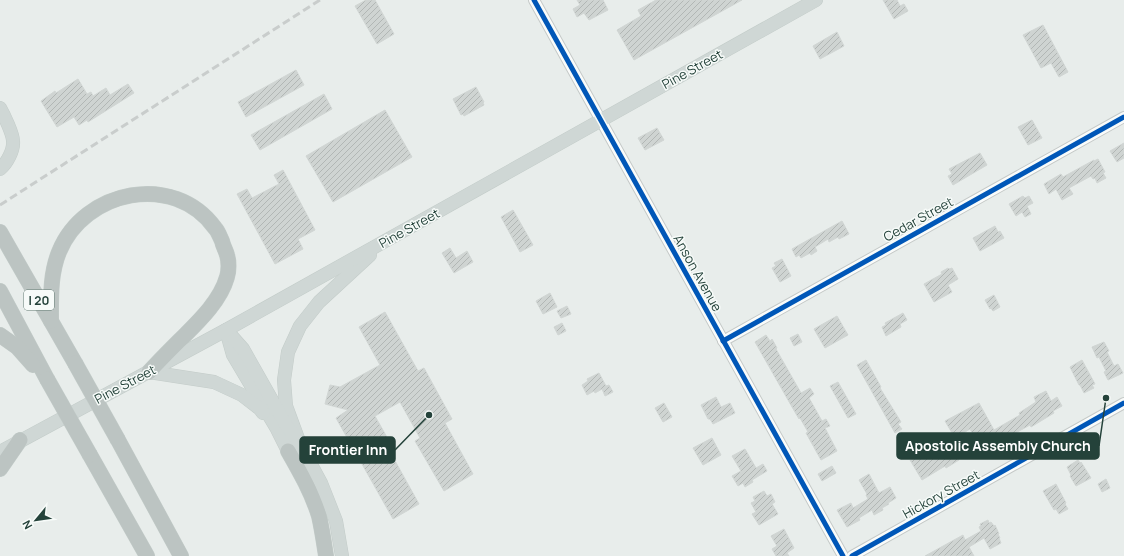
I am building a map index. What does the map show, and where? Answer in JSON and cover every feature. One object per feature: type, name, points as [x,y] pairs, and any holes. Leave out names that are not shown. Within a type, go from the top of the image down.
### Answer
[{"type":"highway","points":[[51,321],[51,288],[59,252],[74,228],[85,217],[100,206],[117,199],[135,195],[154,194],[177,198],[199,210],[216,228],[228,256],[228,276],[217,300],[149,372]]},
{"type":"highway","name":"I 20","points":[[2,235],[118,440],[181,556]]},
{"type":"highway","name":"I 20","points":[[0,291],[47,379],[147,556]]},
{"type":"highway","points":[[0,335],[17,347],[47,379]]},
{"type":"highway","points":[[0,469],[20,440]]},
{"type":"highway","points":[[294,448],[303,479],[319,516],[326,556]]},
{"type":"main road","name":"Pine Street","points":[[0,452],[226,330],[816,0]]},
{"type":"main road","points":[[0,108],[6,119],[13,141],[10,157],[0,169]]},
{"type":"main road","points":[[294,448],[286,406],[284,380],[288,352],[300,326],[319,302],[386,240]]},
{"type":"main road","points":[[226,330],[243,349],[286,425],[294,448]]},
{"type":"main road","points":[[226,330],[233,354],[277,429]]},
{"type":"main road","points":[[149,372],[214,382],[242,395],[260,409],[294,448],[321,483],[336,521],[342,556]]},
{"type":"street","name":"Anson Avenue","points":[[534,0],[843,556]]},
{"type":"street","name":"Cedar Street","points":[[723,341],[1124,117]]},
{"type":"street","name":"Hickory Street","points":[[852,556],[1124,403]]},
{"type":"building","points":[[366,0],[375,0],[394,34],[377,44],[355,6]]},
{"type":"building","points":[[577,0],[603,0],[608,10],[589,20],[584,13],[577,17],[573,9],[580,5]]},
{"type":"building","points":[[656,0],[742,0],[634,60],[617,30],[641,16],[638,10]]},
{"type":"building","points":[[883,0],[897,0],[900,6],[904,4],[908,11],[894,19]]},
{"type":"building","points":[[1043,25],[1068,72],[1059,77],[1051,63],[1041,68],[1023,35]]},
{"type":"building","points":[[837,32],[844,46],[820,59],[813,46]]},
{"type":"building","points":[[296,70],[304,85],[246,117],[238,102]]},
{"type":"building","points":[[78,79],[87,94],[91,92],[93,96],[106,88],[110,95],[128,84],[134,93],[88,122],[87,120],[79,125],[74,117],[57,127],[41,101],[55,91],[56,93]]},
{"type":"building","points":[[476,87],[484,102],[484,105],[464,116],[463,114],[461,115],[453,99]]},
{"type":"building","points":[[324,94],[332,109],[260,150],[251,135]]},
{"type":"building","points":[[385,110],[412,157],[333,202],[306,156]]},
{"type":"building","points":[[1032,120],[1042,138],[1028,145],[1018,127]]},
{"type":"building","points":[[657,128],[664,140],[645,150],[638,138]]},
{"type":"building","points":[[1124,143],[1124,158],[1117,162],[1110,151]]},
{"type":"building","points":[[980,153],[987,165],[953,185],[948,176],[952,174],[949,169]]},
{"type":"building","points":[[1098,159],[1105,172],[1103,173],[1106,178],[1097,183],[1095,178],[1093,179],[1091,176],[1069,188],[1073,194],[1062,200],[1056,189],[1049,194],[1044,184],[1061,174],[1063,177]]},
{"type":"building","points":[[283,170],[315,230],[298,239],[303,249],[275,264],[237,194],[247,189],[252,198],[279,184],[274,175]]},
{"type":"building","points":[[1023,196],[1025,198],[1029,196],[1033,203],[1027,206],[1031,214],[1025,217],[1022,212],[1016,216],[1009,204]]},
{"type":"building","points":[[513,210],[533,245],[520,252],[501,217]]},
{"type":"building","points":[[842,221],[849,234],[839,239],[838,237],[829,242],[828,239],[815,247],[817,251],[811,255],[810,253],[801,258],[799,255],[796,257],[792,249]]},
{"type":"building","points":[[995,226],[1004,238],[980,251],[973,238]]},
{"type":"building","points":[[450,248],[456,258],[467,251],[473,262],[454,273],[442,253]]},
{"type":"building","points":[[782,259],[791,276],[780,282],[772,268],[776,266],[774,263]]},
{"type":"building","points":[[948,268],[952,268],[958,279],[948,285],[952,292],[934,302],[924,284],[942,274],[941,272]]},
{"type":"building","points":[[550,293],[557,307],[543,314],[536,301]]},
{"type":"building","points":[[994,295],[1000,307],[993,311],[991,308],[990,309],[985,300]]},
{"type":"building","points":[[567,306],[571,314],[561,318],[557,311]]},
{"type":"building","points":[[385,312],[418,371],[424,368],[452,419],[445,423],[473,474],[444,491],[415,441],[420,438],[400,402],[375,416],[393,448],[389,450],[419,504],[393,519],[336,418],[348,410],[325,404],[330,385],[340,387],[380,365],[359,327]]},
{"type":"building","points":[[903,313],[907,320],[900,324],[901,327],[886,336],[882,327],[886,325],[885,323]]},
{"type":"building","points":[[837,316],[848,335],[825,348],[814,329]]},
{"type":"building","points":[[562,323],[566,331],[558,335],[554,327]]},
{"type":"building","points":[[798,334],[802,342],[794,346],[790,338]]},
{"type":"building","points":[[766,335],[770,341],[772,339],[777,348],[776,349],[801,393],[810,388],[814,394],[809,398],[822,421],[826,419],[830,426],[825,428],[837,451],[821,460],[806,433],[808,432],[755,342]]},
{"type":"building","points":[[1104,342],[1114,366],[1118,364],[1123,373],[1108,380],[1104,372],[1106,371],[1099,357],[1097,358],[1092,347]]},
{"type":"building","points":[[866,360],[881,387],[880,388],[901,422],[898,424],[902,429],[895,433],[857,365]]},
{"type":"building","points":[[1082,360],[1095,384],[1092,385],[1094,388],[1084,393],[1070,367]]},
{"type":"building","points":[[599,373],[606,386],[609,385],[613,392],[605,396],[602,389],[587,395],[582,385],[588,381],[587,379]]},
{"type":"building","points":[[838,382],[856,414],[848,418],[830,386]]},
{"type":"building","points":[[1046,391],[1051,401],[1057,397],[1062,406],[1053,411],[1054,413],[1031,427],[1030,425],[983,451],[970,429],[955,438],[945,421],[979,403],[994,430],[1020,415],[1019,413],[1036,402],[1034,397]]},
{"type":"building","points":[[716,397],[721,407],[730,403],[735,413],[713,424],[710,419],[708,419],[701,405]]},
{"type":"building","points":[[664,403],[672,417],[663,422],[655,408]]},
{"type":"building","points":[[712,438],[721,455],[703,465],[693,448]]},
{"type":"building","points":[[948,441],[959,460],[946,468],[945,466],[922,480],[910,460],[923,452],[925,455]]},
{"type":"building","points":[[745,449],[756,468],[763,464],[767,471],[752,480],[753,482],[745,487],[743,483],[738,486],[732,476],[741,471],[732,456]]},
{"type":"building","points":[[1078,460],[1080,463],[1081,462],[1091,478],[1076,486],[1067,467]]},
{"type":"building","points":[[832,466],[836,473],[822,481],[818,474]]},
{"type":"building","points":[[869,474],[879,493],[890,487],[896,498],[882,508],[883,510],[874,515],[872,510],[859,518],[860,520],[847,527],[837,510],[851,503],[853,508],[868,499],[867,494],[859,480]]},
{"type":"building","points":[[1106,479],[1110,488],[1102,492],[1098,484]]},
{"type":"building","points":[[1056,484],[1068,509],[1059,514],[1056,509],[1054,510],[1043,491]]},
{"type":"building","points":[[764,491],[767,496],[771,494],[775,502],[772,504],[778,514],[759,525],[752,514],[756,512],[751,503],[755,501],[753,497]]},
{"type":"building","points":[[988,520],[989,523],[991,522],[994,526],[995,525],[1001,543],[990,549],[984,538],[969,547],[974,556],[925,556],[963,535],[965,540],[981,531],[979,527],[981,526],[980,524]]},
{"type":"building","points":[[784,529],[794,548],[787,553],[789,556],[776,556],[772,549],[777,546],[771,536]]},
{"type":"railway","points":[[0,205],[320,0]]},
{"type":"cycle path","points":[[534,0],[843,556]]},
{"type":"cycle path","points":[[723,341],[1124,117]]},
{"type":"cycle path","points":[[852,556],[1124,403]]},
{"type":"place","name":"Apostolic Assembly Church","points":[[1106,398]]},
{"type":"place","name":"Frontier Inn","points":[[429,415]]}]
